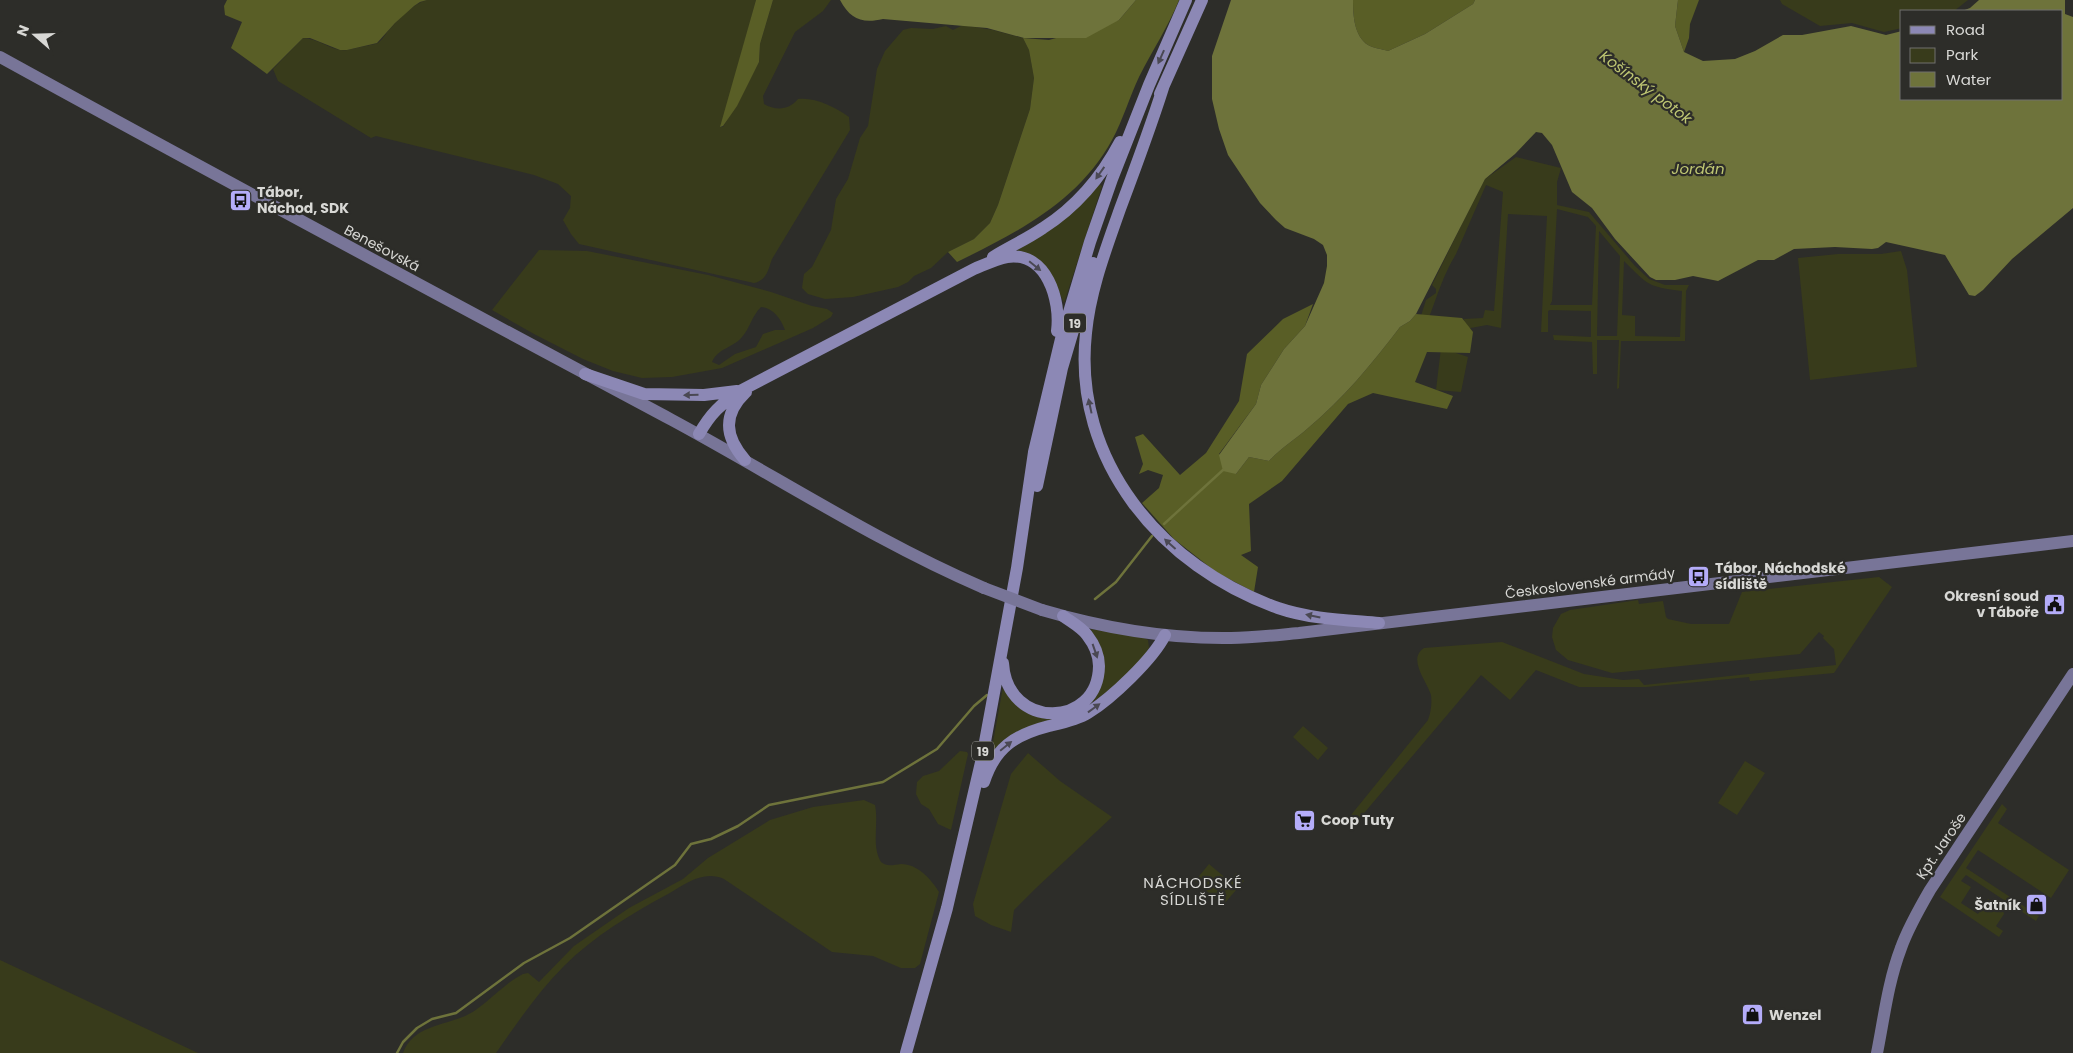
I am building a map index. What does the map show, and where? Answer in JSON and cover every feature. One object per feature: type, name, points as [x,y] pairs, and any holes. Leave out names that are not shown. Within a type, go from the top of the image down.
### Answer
[{"type":"main road","name":"19","points":[[906,1053],[948,908],[982,758],[1017,568],[1034,452],[1065,322],[1090,242],[1149,85],[1186,0]]},
{"type":"main road","name":"19","points":[[1017,568],[1030,518],[1062,368],[1085,288],[1120,186],[1202,0]]},
{"type":"main road","name":"Benešovská","points":[[0,57],[699,434],[893,543],[984,588],[1042,610]]},
{"type":"main road","points":[[699,434],[718,406],[740,391],[974,269],[1043,228],[1066,211],[1096,180],[1114,153],[1149,85]]},
{"type":"main road","points":[[1163,88],[1100,268],[1088,315],[1084,360],[1086,386],[1098,440],[1134,506],[1165,540],[1202,571],[1279,609],[1318,618],[1379,624]]},
{"type":"main road","points":[[974,269],[1007,257],[1016,257],[1035,264],[1047,279],[1056,299],[1058,319],[1049,364],[1044,405]]},
{"type":"main road","points":[[585,374],[644,394],[704,395],[740,391]]},
{"type":"main road","points":[[745,460],[732,442],[729,426],[730,417],[742,396],[758,381]]},
{"type":"main road","name":"Československé armády","points":[[1042,610],[1093,623],[1165,635],[1231,638],[1379,624],[2073,541]]},
{"type":"main road","points":[[1003,648],[1004,675],[1011,691],[1024,705],[1040,712],[1051,714],[1070,710],[1079,705],[1092,691],[1096,682],[1099,663],[1097,654],[1088,636],[1063,616]]},
{"type":"main road","points":[[961,853],[975,819],[990,762],[996,754],[1012,741],[1035,729],[1074,719],[1088,713],[1120,687],[1155,651],[1165,635]]},
{"type":"main road","name":"Kpt. Jaroše","points":[[1877,1053],[1894,969],[1901,947],[1915,917],[1930,890],[2073,674]]},
{"type":"green space","points":[[427,0],[756,0],[721,127],[723,127],[759,62],[760,44],[773,0],[831,0],[823,11],[795,32],[763,96],[764,104],[773,108],[782,108],[791,105],[798,99],[818,101],[831,106],[849,117],[850,130],[772,259],[766,274],[758,282],[754,283],[579,244],[563,220],[570,208],[571,196],[558,184],[534,175],[376,136],[371,138],[278,81],[273,69],[303,38],[341,50],[376,44],[406,13],[416,5]]},
{"type":"green space","points":[[1780,0],[1968,0],[1955,10],[1900,10],[1900,28],[1884,32],[1852,23],[1820,26],[1782,4]]},
{"type":"green space","points":[[963,25],[1023,38],[1029,50],[1034,78],[1030,109],[998,205],[990,223],[974,239],[948,252],[931,268],[914,276],[908,282],[898,287],[853,297],[825,299],[808,294],[802,288],[804,274],[812,267],[831,230],[836,199],[848,179],[860,138],[868,126],[877,69],[885,51],[903,30],[911,28],[933,29],[946,26],[953,30]]},
{"type":"green space","points":[[1516,157],[1561,168],[1557,182],[1557,205],[1589,212],[1635,266],[1649,279],[1665,285],[1689,285],[1686,291],[1685,341],[1621,341],[1619,388],[1617,389],[1619,340],[1597,340],[1597,374],[1593,374],[1592,342],[1554,340],[1553,335],[1591,337],[1591,311],[1550,310],[1548,311],[1548,332],[1541,332],[1547,216],[1508,214],[1501,328],[1487,325],[1465,329],[1464,319],[1483,318],[1485,310],[1494,311],[1503,192],[1486,185],[1444,278],[1428,320],[1420,319],[1426,300],[1436,293],[1436,289],[1432,285],[1485,179]],"holes":[[[1557,209],[1588,217],[1596,226],[1592,305],[1550,305],[1552,301]],[[1599,231],[1620,256],[1617,336],[1597,336]],[[1624,261],[1649,284],[1682,291],[1680,337],[1635,336],[1635,316],[1622,315]]]},
{"type":"green space","points":[[1099,184],[1102,186],[1064,303],[1056,285],[1031,256],[1017,250]]},
{"type":"green space","points":[[539,250],[587,251],[708,275],[827,309],[833,313],[831,317],[813,328],[722,368],[672,377],[642,378],[613,371],[583,359],[492,310]],"holes":[[[761,307],[776,315],[785,330],[775,330],[763,334],[756,347],[735,354],[719,365],[712,362],[718,354],[742,337]]]},
{"type":"green space","points":[[1901,251],[1907,270],[1917,367],[1810,380],[1798,258],[1838,254],[1881,254]]},
{"type":"green space","points":[[1441,348],[1468,357],[1461,392],[1436,390]]},
{"type":"green space","points":[[1879,577],[1892,587],[1834,673],[1750,681],[1749,677],[1646,687],[1579,687],[1536,670],[1510,700],[1481,675],[1354,825],[1347,820],[1428,720],[1431,708],[1431,695],[1417,658],[1424,648],[1502,642],[1584,674],[1623,680],[1639,679],[1644,685],[1836,665],[1834,649],[1819,632],[1800,654],[1612,673],[1568,660],[1556,650],[1552,637],[1553,628],[1561,614],[1570,610],[1638,600],[1639,604],[1663,601],[1668,619],[1691,624],[1729,624],[1742,592]]},
{"type":"green space","points":[[1091,629],[1144,638],[1148,640],[1149,648],[1145,655],[1120,680],[1086,706],[1097,694]]},
{"type":"green space","points":[[1003,687],[1017,706],[1029,714],[1052,719],[1000,744],[991,753]]},
{"type":"green space","points":[[1303,726],[1328,748],[1318,760],[1293,737]]},
{"type":"green space","points":[[960,751],[967,752],[968,754],[951,830],[938,824],[929,809],[921,804],[916,794],[917,782],[923,776],[939,771]]},
{"type":"green space","points":[[1028,753],[1060,781],[1112,817],[1014,910],[1011,932],[991,925],[975,916],[973,904],[1011,774]]},
{"type":"green space","points":[[1745,761],[1765,773],[1737,815],[1718,803]]},
{"type":"green space","points":[[864,800],[875,805],[876,849],[881,862],[888,865],[907,865],[918,869],[928,877],[939,892],[920,964],[915,968],[901,968],[873,956],[832,952],[724,879],[709,876],[702,877],[688,882],[627,918],[600,935],[576,955],[554,976],[496,1053],[403,1053],[416,1035],[468,1015],[523,974],[528,973],[539,982],[574,946],[629,908],[683,879],[708,858],[770,820],[813,807]]},
{"type":"green space","points":[[2002,804],[2007,809],[1998,823],[2069,870],[2051,898],[1978,850],[1966,868],[2039,916],[2036,921],[1966,875],[1961,881],[1971,887],[1961,903],[1978,914],[1988,899],[2002,908],[2004,914],[1996,926],[2003,931],[1999,937],[1940,897]]},
{"type":"green space","points":[[1209,864],[1229,881],[1236,873],[1244,881],[1223,905],[1195,881]]},
{"type":"green space","points":[[0,960],[198,1053],[0,1053]]},
{"type":"shaded area","points":[[227,0],[427,0],[414,6],[377,43],[340,50],[310,38],[303,38],[267,74],[231,48],[242,22],[225,15],[224,6]]},
{"type":"shaded area","points":[[756,0],[773,0],[760,44],[759,62],[737,106],[723,126],[720,127]]},
{"type":"shaded area","points":[[1136,0],[1179,0],[1139,77],[1112,140],[1098,162],[1082,181],[1045,213],[1024,227],[957,262],[948,252],[974,239],[990,223],[998,205],[1030,109],[1034,78],[1029,50],[1023,38],[1049,40],[1119,20]]},
{"type":"shaded area","points":[[1353,0],[1475,0],[1473,4],[1425,34],[1388,51],[1375,48],[1363,41],[1357,31]]},
{"type":"shaded area","points":[[1678,0],[1699,0],[1690,24],[1689,38],[1684,52],[1675,26]]},
{"type":"shaded area","points":[[1313,304],[1305,326],[1284,349],[1261,385],[1256,404],[1219,454],[1236,474],[1249,457],[1269,461],[1320,418],[1356,381],[1400,327],[1410,321],[1416,314],[1462,318],[1473,332],[1470,353],[1427,352],[1415,382],[1453,396],[1447,409],[1373,393],[1348,404],[1282,481],[1249,504],[1251,551],[1241,555],[1258,567],[1254,592],[1216,572],[1174,539],[1142,503],[1159,488],[1163,475],[1148,470],[1139,474],[1143,464],[1135,437],[1143,434],[1180,475],[1206,453],[1239,401],[1247,354],[1283,319]]},
{"type":"water","points":[[840,0],[1136,0],[1119,20],[1086,38],[1024,38],[987,28],[883,19],[863,20],[852,16]]},
{"type":"water","name":"Jordán","points":[[1231,0],[1353,0],[1357,31],[1363,41],[1375,48],[1388,51],[1425,34],[1473,4],[1475,0],[1678,0],[1675,26],[1684,52],[1703,61],[1735,59],[1755,51],[1783,35],[1802,35],[1851,26],[1886,35],[1900,32],[1900,100],[2063,100],[2063,10],[1965,10],[1979,0],[2065,0],[2065,14],[2073,17],[2073,208],[2012,259],[1975,296],[1969,295],[1945,255],[1886,242],[1878,248],[1872,249],[1835,247],[1794,249],[1774,260],[1758,260],[1718,281],[1693,276],[1675,280],[1656,280],[1650,277],[1615,239],[1592,208],[1572,192],[1552,145],[1542,133],[1536,132],[1515,154],[1485,179],[1416,314],[1410,321],[1400,327],[1368,368],[1320,418],[1269,461],[1249,457],[1236,474],[1223,471],[1219,455],[1256,404],[1261,385],[1284,349],[1305,326],[1324,283],[1327,255],[1323,245],[1314,239],[1285,228],[1276,220],[1260,203],[1228,155],[1219,129],[1212,99],[1212,56]]},
{"type":"waterway","points":[[1164,524],[1223,470]]},
{"type":"waterway","points":[[1095,599],[1116,582],[1152,536]]},
{"type":"waterway","points":[[397,1053],[403,1042],[417,1028],[432,1019],[456,1013],[524,963],[570,938],[675,865],[691,844],[711,839],[738,826],[769,805],[883,782],[937,749],[974,706],[987,695]]},
{"type":"place","name":"Tábor, Náchod, SDK","points":[[241,200]]},
{"type":"place","name":"Tábor, Náchodské sídliště","points":[[1699,576]]},
{"type":"place","name":"Okresní soud v Táboře","points":[[2055,604]]},
{"type":"place","name":"Coop Tuty","points":[[1305,820]]},
{"type":"place","name":"Šatník","points":[[2037,905]]},
{"type":"place","name":"Wenzel","points":[[1753,1015]]},
{"type":"district","name":"NÁCHODSKÉ SÍDLIŠTĚ","points":[[1193,890]]},
{"type":"water label","name":"Košínský potok","points":[[1646,87]]}]
